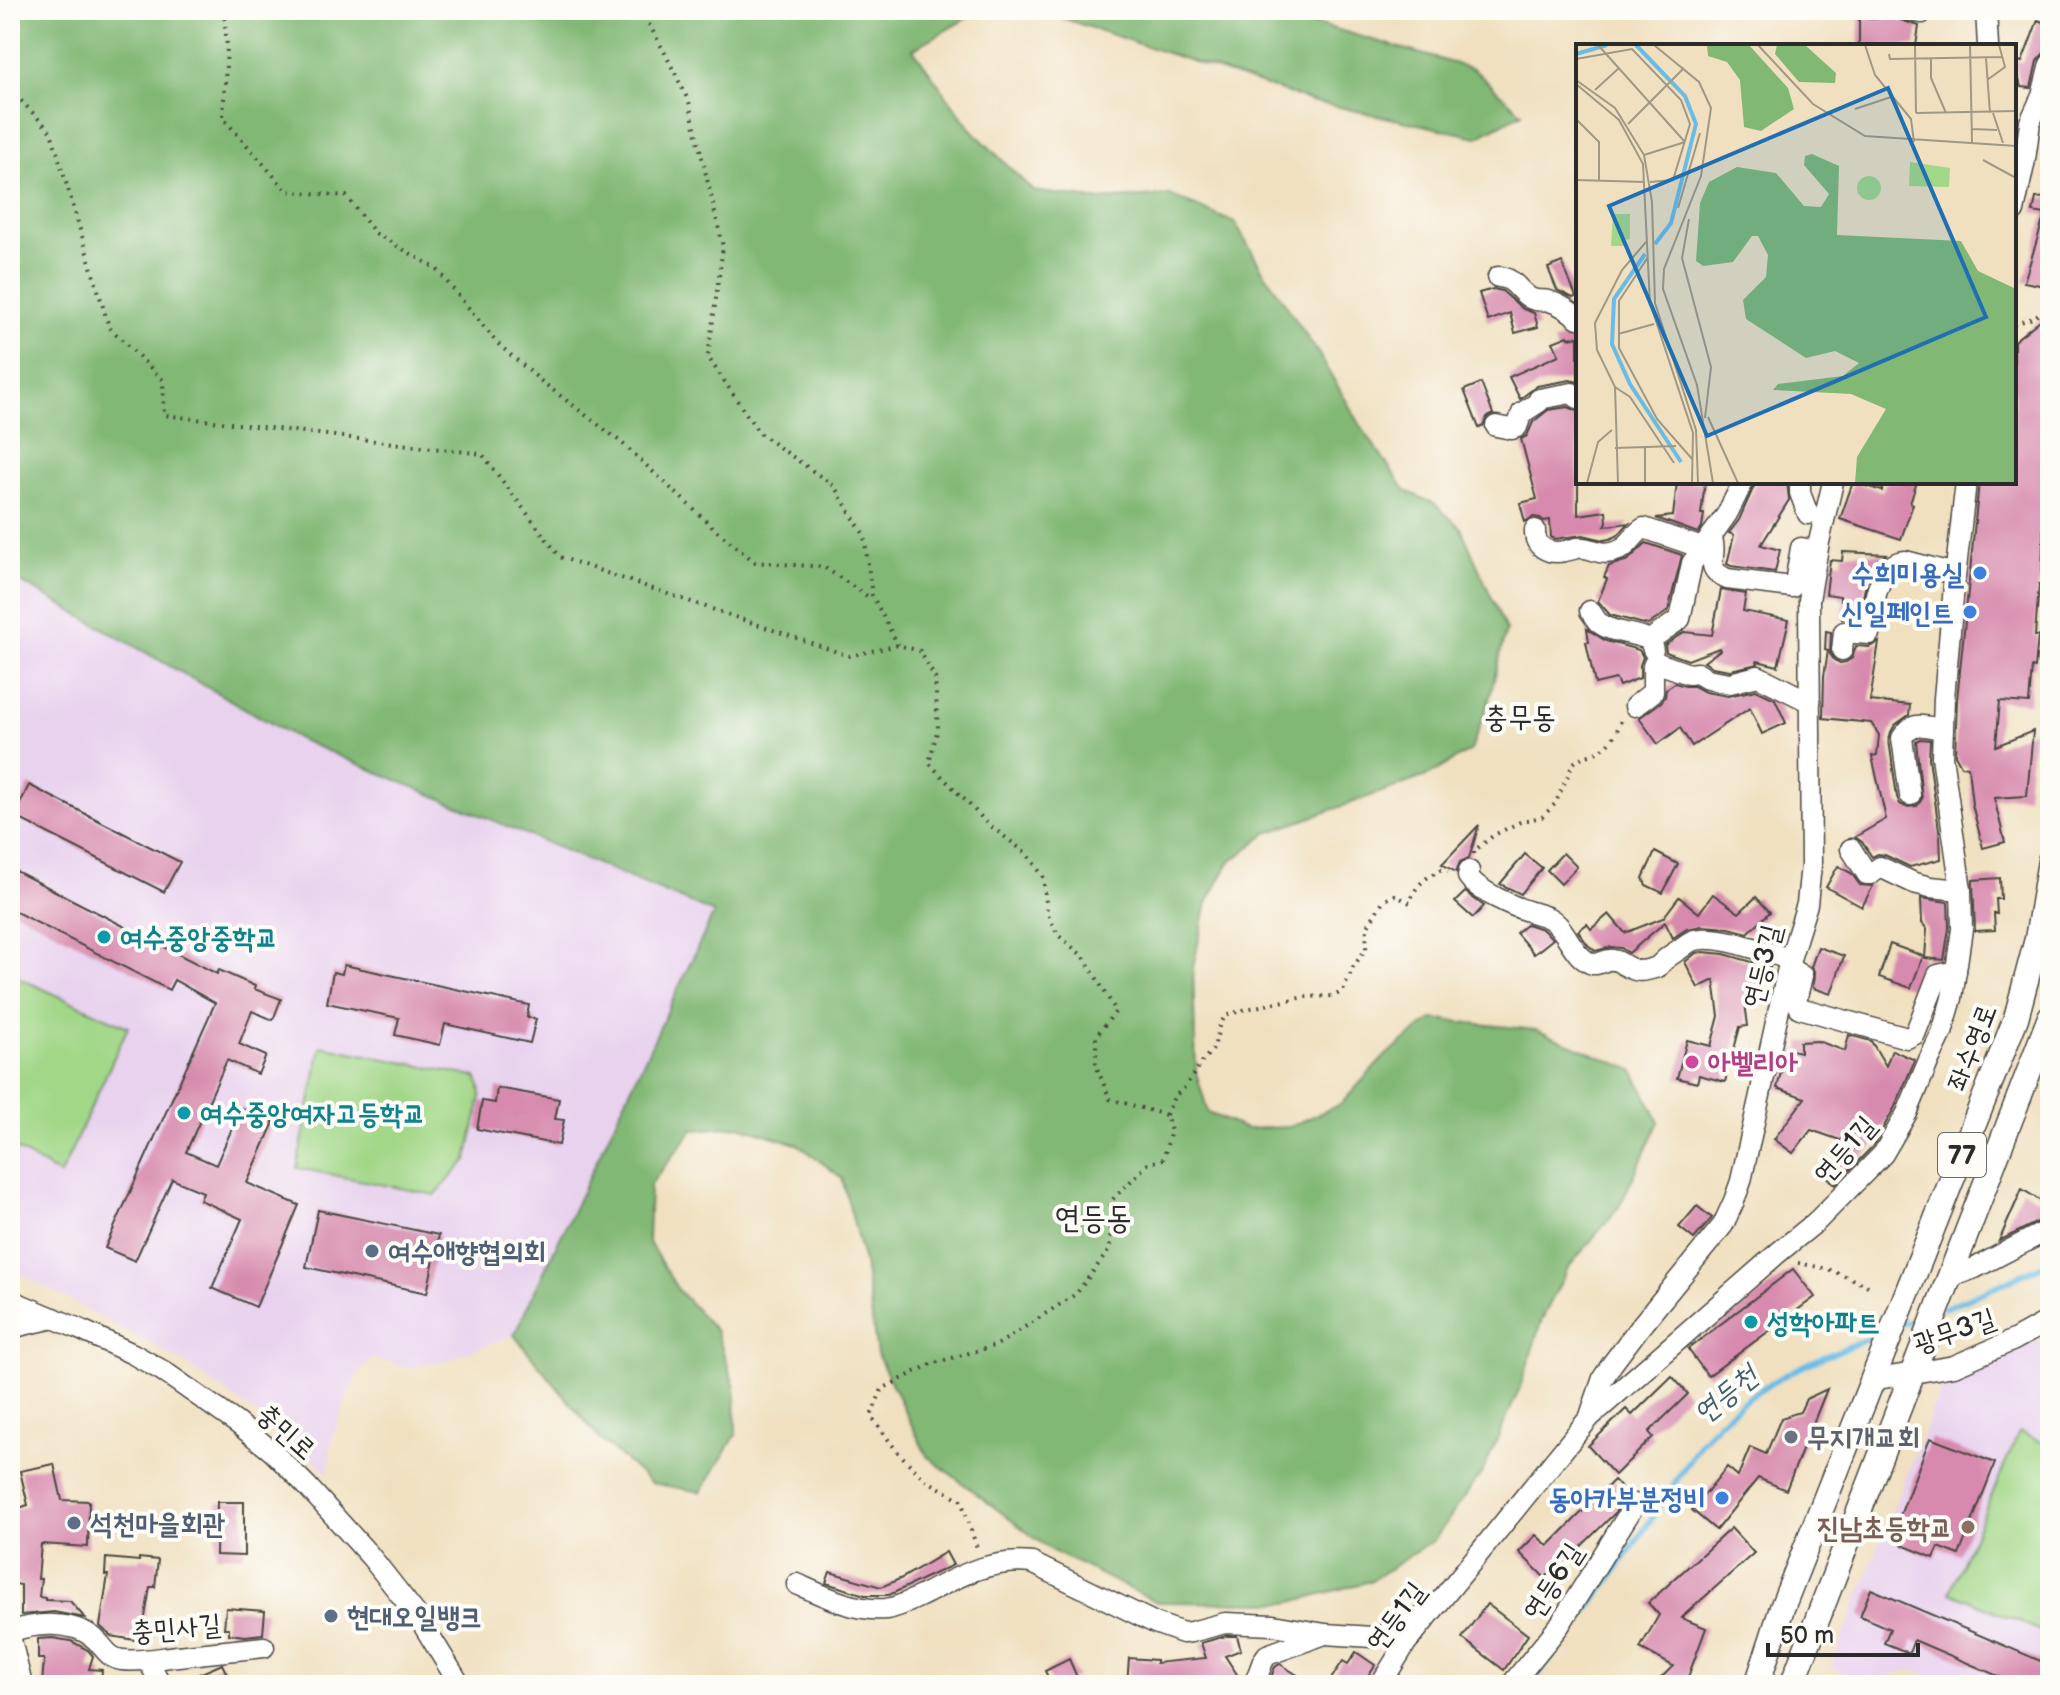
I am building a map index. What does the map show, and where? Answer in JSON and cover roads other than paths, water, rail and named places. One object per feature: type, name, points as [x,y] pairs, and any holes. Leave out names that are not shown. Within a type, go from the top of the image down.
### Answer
[{"type":"main road","name":"좌수영로","points":[[1872,1380],[2016,1018],[2040,976],[2050,861]]},
{"type":"main road","name":"77","points":[[1950,1277],[2050,1017]]},
{"type":"main road","points":[[1792,1685],[1950,1277]]},
{"type":"main road","points":[[1757,1685],[1782,1608],[1872,1380]]},
{"type":"street","points":[[1908,10],[1922,13],[1923,10]]},
{"type":"street","points":[[1986,10],[1988,44]]},
{"type":"street","points":[[2016,202],[2025,160],[2022,120],[2042,96],[2050,64]]},
{"type":"street","points":[[1498,277],[1515,282],[1534,300],[1559,305],[1576,317]]},
{"type":"street","points":[[1496,426],[1517,427],[1522,413],[1539,399],[1572,393],[1576,396]]},
{"type":"street","points":[[1650,640],[1680,619],[1692,563],[1732,506],[1742,484]]},
{"type":"street","points":[[1800,484],[1808,514]]},
{"type":"street","name":"연등3길","points":[[1590,1417],[1603,1378],[1639,1328],[1715,1236],[1730,1213],[1741,1181],[1789,963],[1807,904],[1811,865],[1809,600],[1833,484]]},
{"type":"street","name":"연등1길","points":[[1380,1685],[1406,1643],[1431,1611],[1590,1417],[1816,1222],[1883,1154],[1907,1113],[1942,1033],[1952,998],[1962,929],[1961,890],[1942,756],[1944,698],[1966,484]]},
{"type":"street","points":[[1535,530],[1535,539],[1541,547],[1555,553],[1577,548],[1611,553],[1626,547],[1644,528],[1715,544],[1711,563],[1713,569],[1727,579],[1792,587],[1801,548],[1817,551]]},
{"type":"street","points":[[1842,650],[1844,632],[1869,634],[1872,604],[1893,564],[1905,561],[1955,574]]},
{"type":"street","points":[[1590,611],[1598,622],[1610,628],[1650,640],[1655,662],[1653,692],[1635,706]]},
{"type":"street","points":[[1655,662],[1730,683],[1758,676],[1810,702]]},
{"type":"street","points":[[1910,795],[1902,738],[1914,725],[1943,729]]},
{"type":"street","points":[[1851,849],[1867,874],[1880,867],[1914,883],[1961,890]]},
{"type":"street","points":[[1470,876],[1486,893],[1553,920],[1578,954],[1591,964],[1610,959],[1637,972],[1646,972],[1658,967],[1662,961],[1693,941],[1729,941],[1789,963],[1802,976],[1796,1001],[1800,1008],[1907,1038],[1915,1034],[1938,975],[1956,971]]},
{"type":"street","points":[[1950,1277],[1975,1268],[2050,1229]]},
{"type":"street","name":"충민로","points":[[10,1300],[133,1354],[163,1371],[273,1452],[371,1557],[419,1618],[460,1685]]},
{"type":"street","points":[[10,1328],[54,1318]]},
{"type":"street","name":"광무3길","points":[[1872,1380],[1954,1366],[2014,1340],[2050,1320]]},
{"type":"street","name":"연등6길","points":[[1511,1685],[1559,1626],[1635,1504]]},
{"type":"street","points":[[797,1584],[867,1609],[888,1609],[966,1572],[993,1564],[1032,1563],[1155,1623],[1183,1633],[1225,1623],[1379,1637],[1431,1611]]},
{"type":"street","name":"충민사길","points":[[22,1685],[10,1634],[31,1625],[66,1627],[89,1634],[113,1658],[126,1660],[264,1647]]},
{"type":"street","points":[[1254,1685],[1267,1655],[1325,1634]]},
{"type":"street","points":[[148,1660],[161,1685]]},
{"type":"waterway","name":"연등천","points":[[1944,1308],[2050,1262]]},
{"type":"waterway","name":"연등천","points":[[1903,1324],[1926,1315]]},
{"type":"waterway","name":"연등천","points":[[1529,1685],[1619,1566],[1701,1442],[1721,1421],[1784,1376],[1882,1333]]},
{"type":"place","name":"수희미용실","points":[[1980,573]]},
{"type":"place","name":"신일페인트","points":[[1970,612]]},
{"type":"place","name":"여수중앙중학교","points":[[104,937]]},
{"type":"place","name":"아벨리아","points":[[1692,1062]]},
{"type":"place","name":"여수중앙여자고등학교","points":[[184,1113]]},
{"type":"place","name":"여수애향협의회","points":[[372,1251]]},
{"type":"place","name":"성학아파트","points":[[1751,1322]]},
{"type":"place","name":"무지개교회","points":[[1791,1437]]},
{"type":"place","name":"동아카부분정비","points":[[1722,1498]]},
{"type":"place","name":"석천마을회관","points":[[74,1523]]},
{"type":"place","name":"진남초등학교","points":[[1968,1527]]},
{"type":"place","name":"현대오일뱅크","points":[[331,1616]]},
{"type":"district","name":"충무동","points":[[1520,717]]},
{"type":"district","name":"연등동","points":[[1093,1217]]}]
